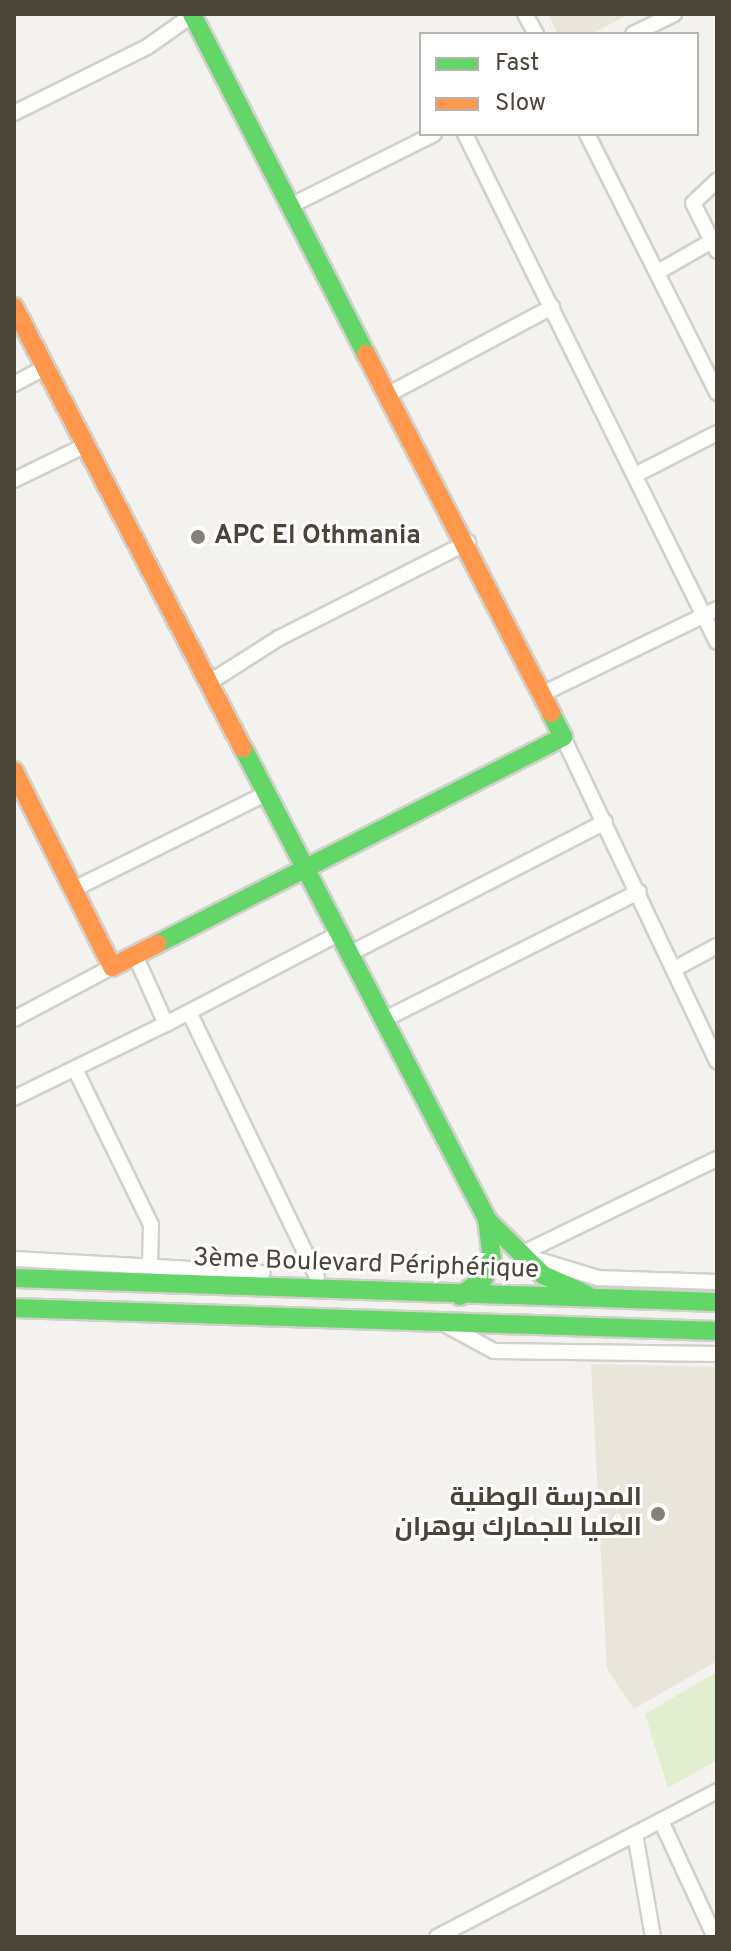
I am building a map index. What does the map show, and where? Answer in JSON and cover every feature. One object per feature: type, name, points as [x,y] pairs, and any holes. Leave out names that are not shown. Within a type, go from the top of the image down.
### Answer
[{"type":"main road","points":[[17,783],[112,967],[302,866],[563,737],[468,542],[290,206],[193,14]]},
{"type":"main road","points":[[14,307],[210,682],[263,795],[385,1019],[487,1219],[543,1275],[596,1298]]},
{"type":"main road","points":[[459,1296],[484,1278],[492,1260],[487,1219]]},
{"type":"main road","name":"3ème Boulevard Périphérique","points":[[14,1278],[459,1296],[717,1302]]},
{"type":"main road","points":[[14,1308],[448,1326],[717,1331]]},
{"type":"street","points":[[14,113],[147,47],[193,14]]},
{"type":"street","points":[[525,14],[535,32]]},
{"type":"street","points":[[637,32],[674,14]]},
{"type":"street","points":[[290,206],[430,136]]},
{"type":"street","points":[[466,136],[710,612],[717,642]]},
{"type":"street","points":[[588,136],[717,393]]},
{"type":"street","points":[[658,272],[714,246],[693,203],[717,181]]},
{"type":"street","points":[[389,394],[552,307]]},
{"type":"street","points":[[14,384],[44,368]]},
{"type":"street","points":[[637,474],[717,433]]},
{"type":"street","points":[[14,480],[86,445]]},
{"type":"street","points":[[210,682],[279,638],[468,542]]},
{"type":"street","points":[[542,694],[710,612]]},
{"type":"street","points":[[563,737],[676,968],[680,995],[716,1058]]},
{"type":"street","points":[[74,889],[263,795]]},
{"type":"street","points":[[349,954],[605,822]]},
{"type":"street","points":[[385,1019],[639,892]]},
{"type":"street","points":[[14,1098],[76,1071],[338,934]]},
{"type":"street","points":[[676,968],[717,946]]},
{"type":"street","points":[[135,955],[166,1024]]},
{"type":"street","points":[[14,1019],[112,967]]},
{"type":"street","points":[[189,1012],[317,1277]]},
{"type":"street","points":[[76,1071],[151,1225],[150,1266]]},
{"type":"street","points":[[521,1254],[717,1159]]},
{"type":"street","points":[[521,1254],[598,1278],[717,1282]]},
{"type":"street","points":[[14,1259],[317,1277],[389,1293]]},
{"type":"street","points":[[448,1326],[494,1351],[717,1354]]},
{"type":"street","points":[[437,1937],[662,1823],[717,1791]]},
{"type":"street","points":[[662,1823],[715,1937]]},
{"type":"street","points":[[635,1834],[653,1937]]},
{"type":"shaded area","points":[[548,14],[630,14],[595,32],[557,32]]},
{"type":"shaded area","name":"المدرسة الوطنية العليا للجمارك بوهران","points":[[591,1364],[717,1367],[717,1661],[634,1709],[607,1669]]},
{"type":"green space","points":[[717,1672],[717,1760],[668,1788],[645,1714]]},
{"type":"traffic: fast","points":[[192,14],[366,354]]},
{"type":"traffic: fast","points":[[157,944],[563,737],[551,713]]},
{"type":"traffic: fast","points":[[243,748],[487,1219],[492,1260],[484,1278],[460,1296]]},
{"type":"traffic: fast","points":[[487,1220],[543,1275],[586,1294]]},
{"type":"traffic: fast","points":[[14,1278],[717,1302]]},
{"type":"traffic: fast","points":[[14,1308],[717,1331]]},
{"type":"traffic: slow","points":[[14,307],[243,748]]},
{"type":"traffic: slow","points":[[366,354],[551,713]]},
{"type":"traffic: slow","points":[[14,771],[112,967],[157,944]]},
{"type":"place","name":"APC El Othmania","points":[[198,537]]},
{"type":"place","name":"المدرسة الوطنية العليا للجمارك بوهران","points":[[658,1514]]}]
